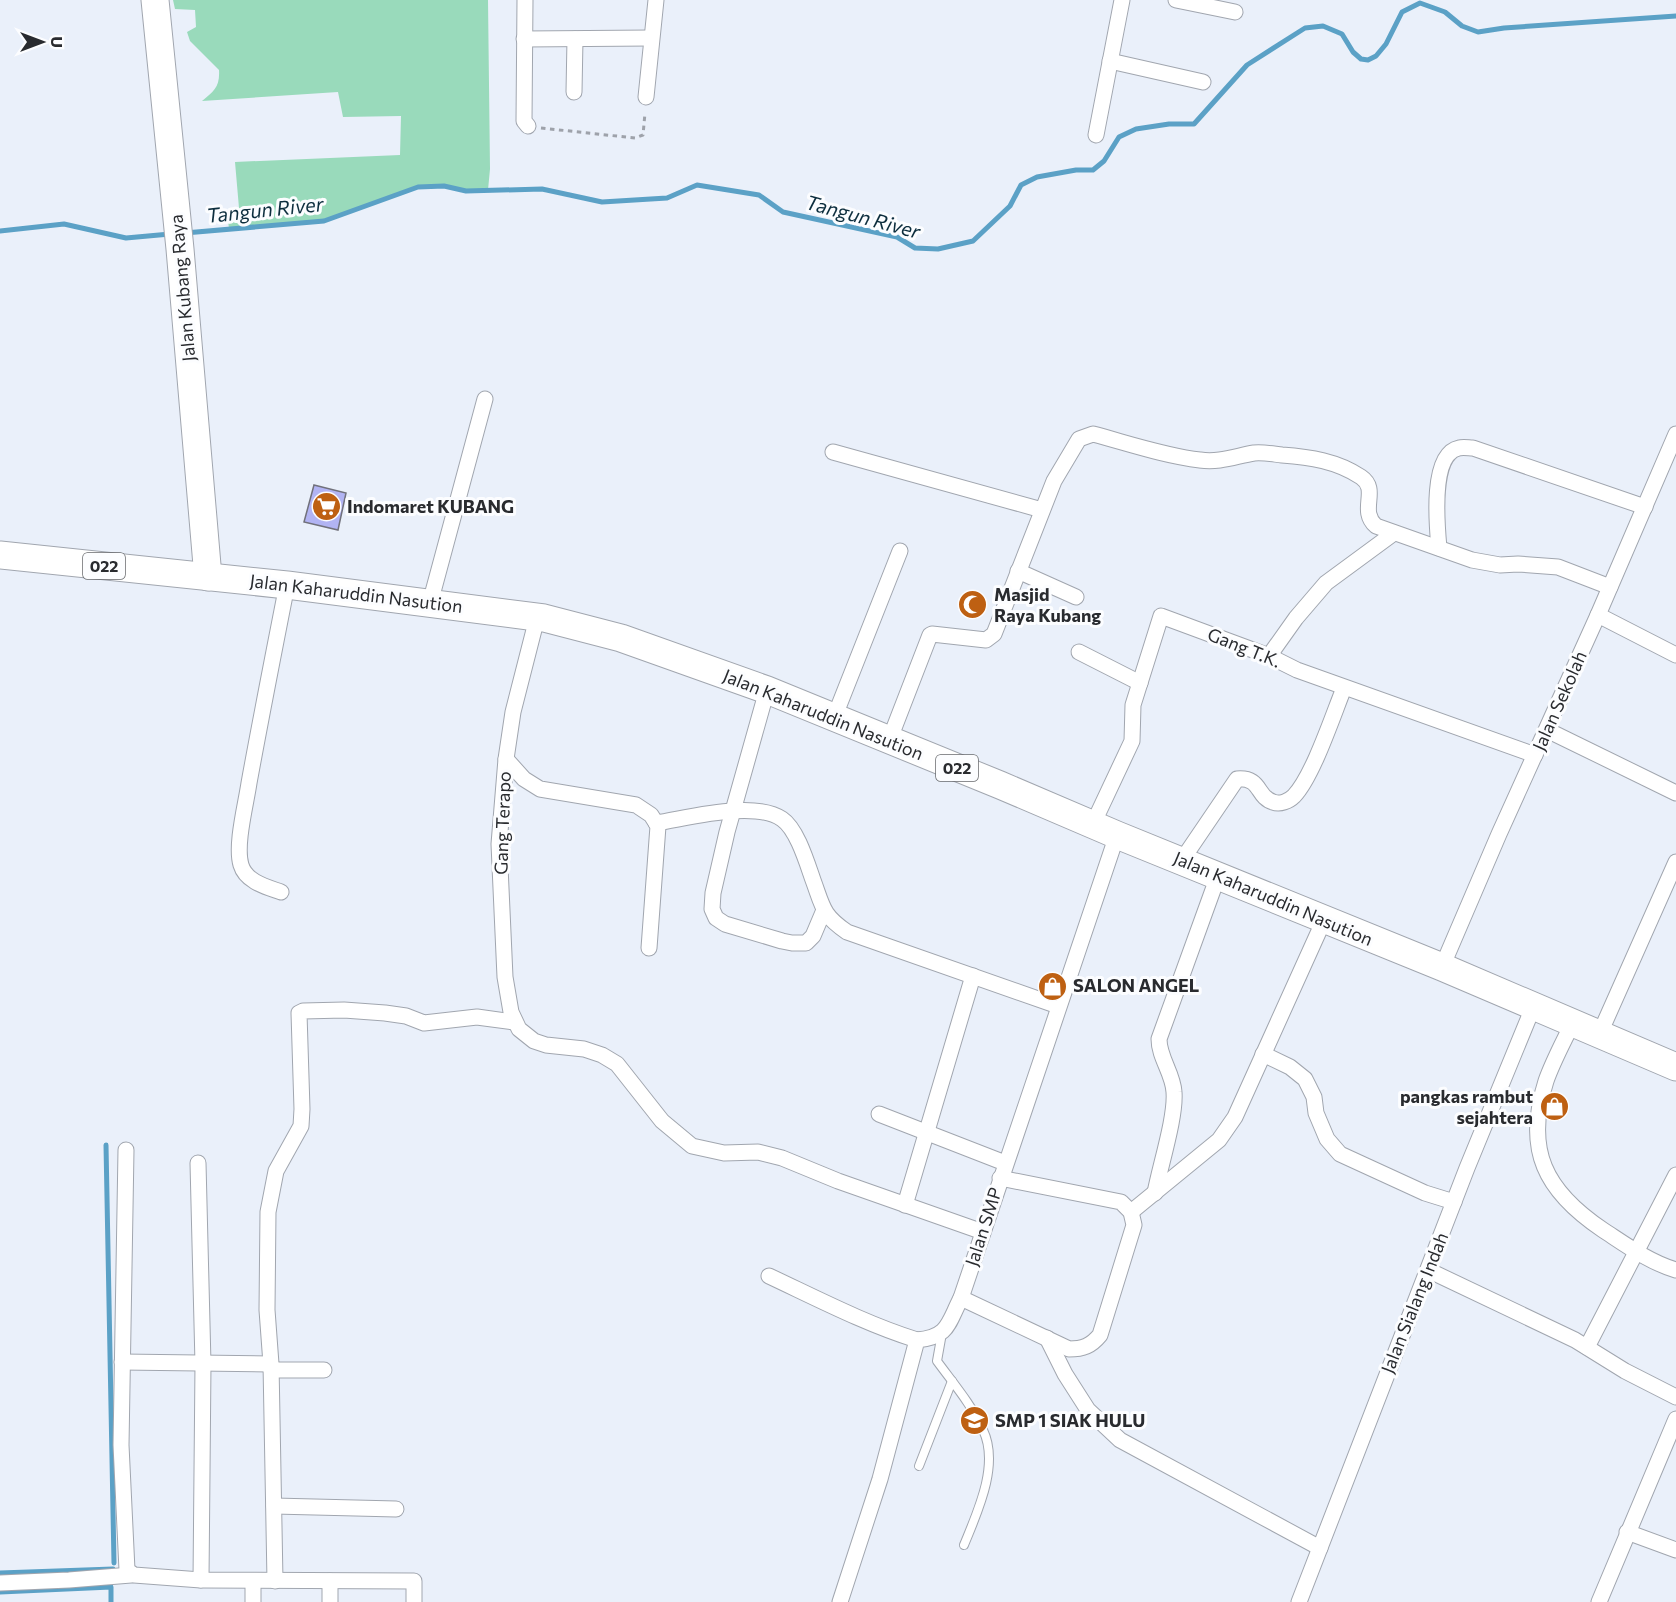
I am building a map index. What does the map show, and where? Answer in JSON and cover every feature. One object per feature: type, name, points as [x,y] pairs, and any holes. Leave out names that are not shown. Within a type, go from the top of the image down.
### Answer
[{"type":"highway","name":"Jalan Kubang Raya","points":[[154,0],[180,249],[208,577]]},
{"type":"highway","name":"022","points":[[0,555],[208,577]]},
{"type":"highway","name":"Jalan Kaharuddin Nasution","points":[[208,577],[287,585],[537,618],[621,638],[767,690],[1534,1005],[1676,1067]]},
{"type":"street","points":[[525,0],[524,121],[528,126]]},
{"type":"street","points":[[646,97],[656,0]]},
{"type":"street","points":[[1096,135],[1122,0]]},
{"type":"street","points":[[1176,0],[1197,2],[1234,12]]},
{"type":"street","points":[[524,39],[651,38]]},
{"type":"street","points":[[574,39],[574,92]]},
{"type":"street","points":[[1110,61],[1203,82]]},
{"type":"street","points":[[430,603],[485,399]]},
{"type":"street","points":[[889,741],[930,635],[986,639],[994,634],[1054,481],[1078,439],[1093,434],[1202,461],[1257,453],[1314,458],[1328,462],[1367,482],[1370,489],[1367,513],[1370,521],[1376,526],[1472,560],[1500,566],[1518,564],[1558,567],[1610,587]]},
{"type":"street","name":"Jalan Sekolah","points":[[1442,967],[1676,434]]},
{"type":"street","points":[[1439,548],[1437,499],[1439,475],[1445,458],[1457,448],[1473,448],[1645,507]]},
{"type":"street","points":[[833,452],[1042,510]]},
{"type":"street","points":[[1269,656],[1296,618],[1326,583],[1394,533]]},
{"type":"street","points":[[834,718],[900,551]]},
{"type":"street","points":[[1018,571],[1076,597]]},
{"type":"street","points":[[281,892],[252,880],[241,865],[240,854],[242,822],[287,585]]},
{"type":"street","points":[[1598,615],[1676,655]]},
{"type":"street","name":"Gang T.K.","points":[[1093,824],[1132,741],[1133,705],[1161,616],[1269,656],[1297,670],[1344,688],[1535,755]]},
{"type":"street","name":"Gang Terapo","points":[[516,1026],[505,977],[499,844],[506,759],[513,712],[537,618]]},
{"type":"street","points":[[1079,652],[1140,684]]},
{"type":"street","points":[[1182,860],[1237,779],[1247,778],[1257,784],[1264,797],[1274,803],[1284,803],[1294,796],[1311,769],[1344,688]]},
{"type":"street","points":[[767,690],[713,893],[712,909],[716,918],[725,924],[792,944],[806,943],[813,936],[824,910]]},
{"type":"street","points":[[1546,730],[1676,793]]},
{"type":"street","points":[[506,759],[524,779],[540,789],[636,805],[651,815],[658,826],[649,948]]},
{"type":"street","points":[[656,823],[734,810],[768,812],[784,819],[804,854],[830,921],[847,932],[1058,1006]]},
{"type":"street","name":"Jalan SMP","points":[[942,1334],[961,1298],[1117,835]]},
{"type":"street","points":[[1600,1033],[1676,862]]},
{"type":"street","points":[[1155,1192],[1172,1118],[1175,1094],[1172,1080],[1159,1049],[1159,1039],[1218,876]]},
{"type":"street","points":[[1131,1212],[1219,1140],[1234,1117],[1324,920]]},
{"type":"street","points":[[905,1205],[973,976]]},
{"type":"street","name":"Jalan Sialang Indah","points":[[1299,1602],[1454,1202],[1534,1005]]},
{"type":"street","points":[[275,1581],[272,1367],[267,1310],[268,1212],[276,1171],[301,1126],[299,1013],[303,1011],[344,1010],[385,1013],[406,1016],[424,1023],[477,1017],[516,1026],[534,1041],[546,1045],[592,1051],[616,1064],[662,1121],[692,1146],[724,1153],[758,1152],[782,1158],[982,1232]]},
{"type":"street","points":[[1573,1022],[1546,1080],[1539,1112],[1538,1135],[1542,1164],[1551,1181],[1581,1214],[1636,1252],[1676,1270]]},
{"type":"street","points":[[1263,1054],[1290,1067],[1305,1079],[1314,1097],[1317,1113],[1327,1139],[1340,1154],[1425,1193],[1454,1202]]},
{"type":"street","points":[[879,1114],[926,1133],[1003,1170],[1121,1202],[1131,1212],[1134,1225],[1100,1335],[1093,1343],[1082,1348],[1069,1348],[961,1298]]},
{"type":"street","points":[[126,1150],[122,1445],[126,1566],[131,1575]]},
{"type":"street","points":[[198,1163],[203,1364],[201,1580]]},
{"type":"street","points":[[1587,1347],[1676,1175]]},
{"type":"street","points":[[1428,1270],[1538,1321],[1587,1347],[1625,1371],[1676,1397]]},
{"type":"street","points":[[769,1276],[844,1311],[917,1340],[930,1339],[942,1334]]},
{"type":"street","points":[[1047,1338],[1065,1374],[1088,1410],[1120,1440],[1320,1548]]},
{"type":"street","points":[[840,1602],[880,1479],[917,1340]]},
{"type":"street","points":[[122,1362],[324,1370]]},
{"type":"street","points":[[1599,1602],[1676,1419]]},
{"type":"street","points":[[274,1506],[396,1509]]},
{"type":"street","points":[[1627,1532],[1676,1550]]},
{"type":"street","points":[[0,1583],[131,1575],[201,1580],[414,1581],[414,1602]]},
{"type":"street","points":[[253,1581],[253,1602]]},
{"type":"street","points":[[330,1581],[330,1602]]},
{"type":"lane","points":[[942,1334],[937,1361],[984,1432],[989,1458],[983,1497],[964,1545]]},
{"type":"lane","points":[[919,1466],[952,1381]]},
{"type":"path","points":[[528,126],[635,138],[643,135],[646,97]]},
{"type":"green space","points":[[173,0],[488,0],[490,169],[488,190],[466,191],[444,186],[418,187],[324,221],[229,229],[227,211],[239,208],[235,162],[400,155],[401,116],[343,117],[338,92],[202,101],[215,88],[219,70],[190,41],[187,32],[196,27],[195,10],[175,9]]},
{"type":"building","name":"Indomaret KUBANG","points":[[314,485],[346,493],[338,530],[304,522]]},
{"type":"waterway","name":"Tangun River","points":[[185,233],[324,221],[418,187],[444,186],[466,191],[542,189],[602,202],[667,198],[697,185],[759,195],[783,212],[897,237],[915,248],[938,249],[973,241],[1010,206],[1021,185],[1037,177],[1076,170],[1093,170],[1104,161],[1119,137],[1136,129],[1169,124],[1194,124],[1247,65],[1305,28],[1323,26],[1342,34],[1353,52],[1361,59],[1368,60],[1376,56],[1386,44],[1402,12],[1420,3],[1445,12],[1462,26],[1478,32],[1504,28],[1676,16]]},
{"type":"waterway","name":"Tangun River","points":[[0,231],[64,224],[126,238],[170,234]]},
{"type":"waterway","points":[[106,1145],[114,1563]]},
{"type":"waterway","points":[[0,1573],[113,1569]]},
{"type":"waterway","points":[[0,1592],[111,1587],[111,1602]]},
{"type":"place","name":"Indomaret KUBANG","points":[[326,507]]},
{"type":"place","name":"Masjid Raya Kubang","points":[[973,605]]},
{"type":"place","name":"SALON ANGEL","points":[[1052,986]]},
{"type":"place","name":"pangkas rambut sejahtera","points":[[1554,1107]]},
{"type":"place","name":"SMP 1 SIAK HULU","points":[[974,1421]]}]
